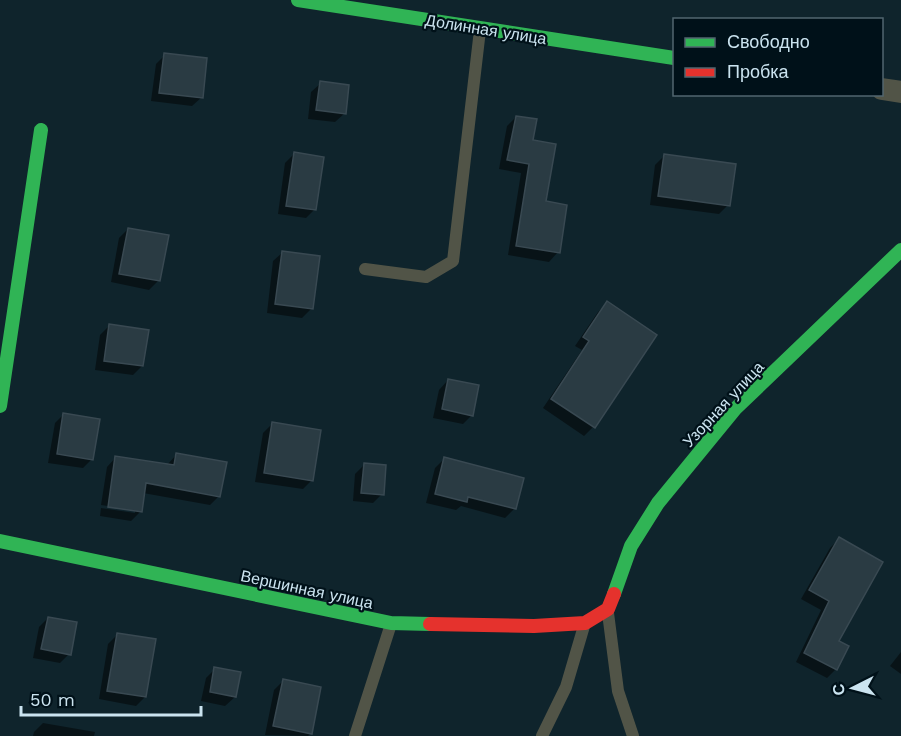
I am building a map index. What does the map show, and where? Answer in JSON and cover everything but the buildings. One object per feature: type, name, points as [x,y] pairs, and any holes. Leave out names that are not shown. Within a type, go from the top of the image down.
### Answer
[{"type":"street","name":"Долинная улица","points":[[298,0],[673,58]]},
{"type":"street","points":[[883,89],[901,92]]},
{"type":"street","points":[[0,406],[41,130]]},
{"type":"street","name":"Узорная улица","points":[[608,609],[631,546],[658,503],[683,472],[735,409],[901,250]]},
{"type":"street","name":"Вершинная улица","points":[[0,541],[392,623],[476,626],[585,624]]},
{"type":"street","points":[[585,624],[608,609]]},
{"type":"lane","points":[[366,269],[426,277],[453,261],[480,29]]},
{"type":"lane","points":[[608,609],[618,691],[633,736]]},
{"type":"lane","points":[[355,736],[392,623]]},
{"type":"lane","points":[[542,736],[566,687],[585,624]]},
{"type":"traffic: fast","points":[[298,0],[673,58]]},
{"type":"traffic: fast","points":[[0,406],[41,130]]},
{"type":"traffic: fast","points":[[614,594],[631,546],[658,503],[735,409],[901,250]]},
{"type":"traffic: fast","points":[[0,541],[391,623],[430,624]]},
{"type":"traffic: jam","points":[[430,624],[534,626],[585,623],[608,609],[614,594]]}]
